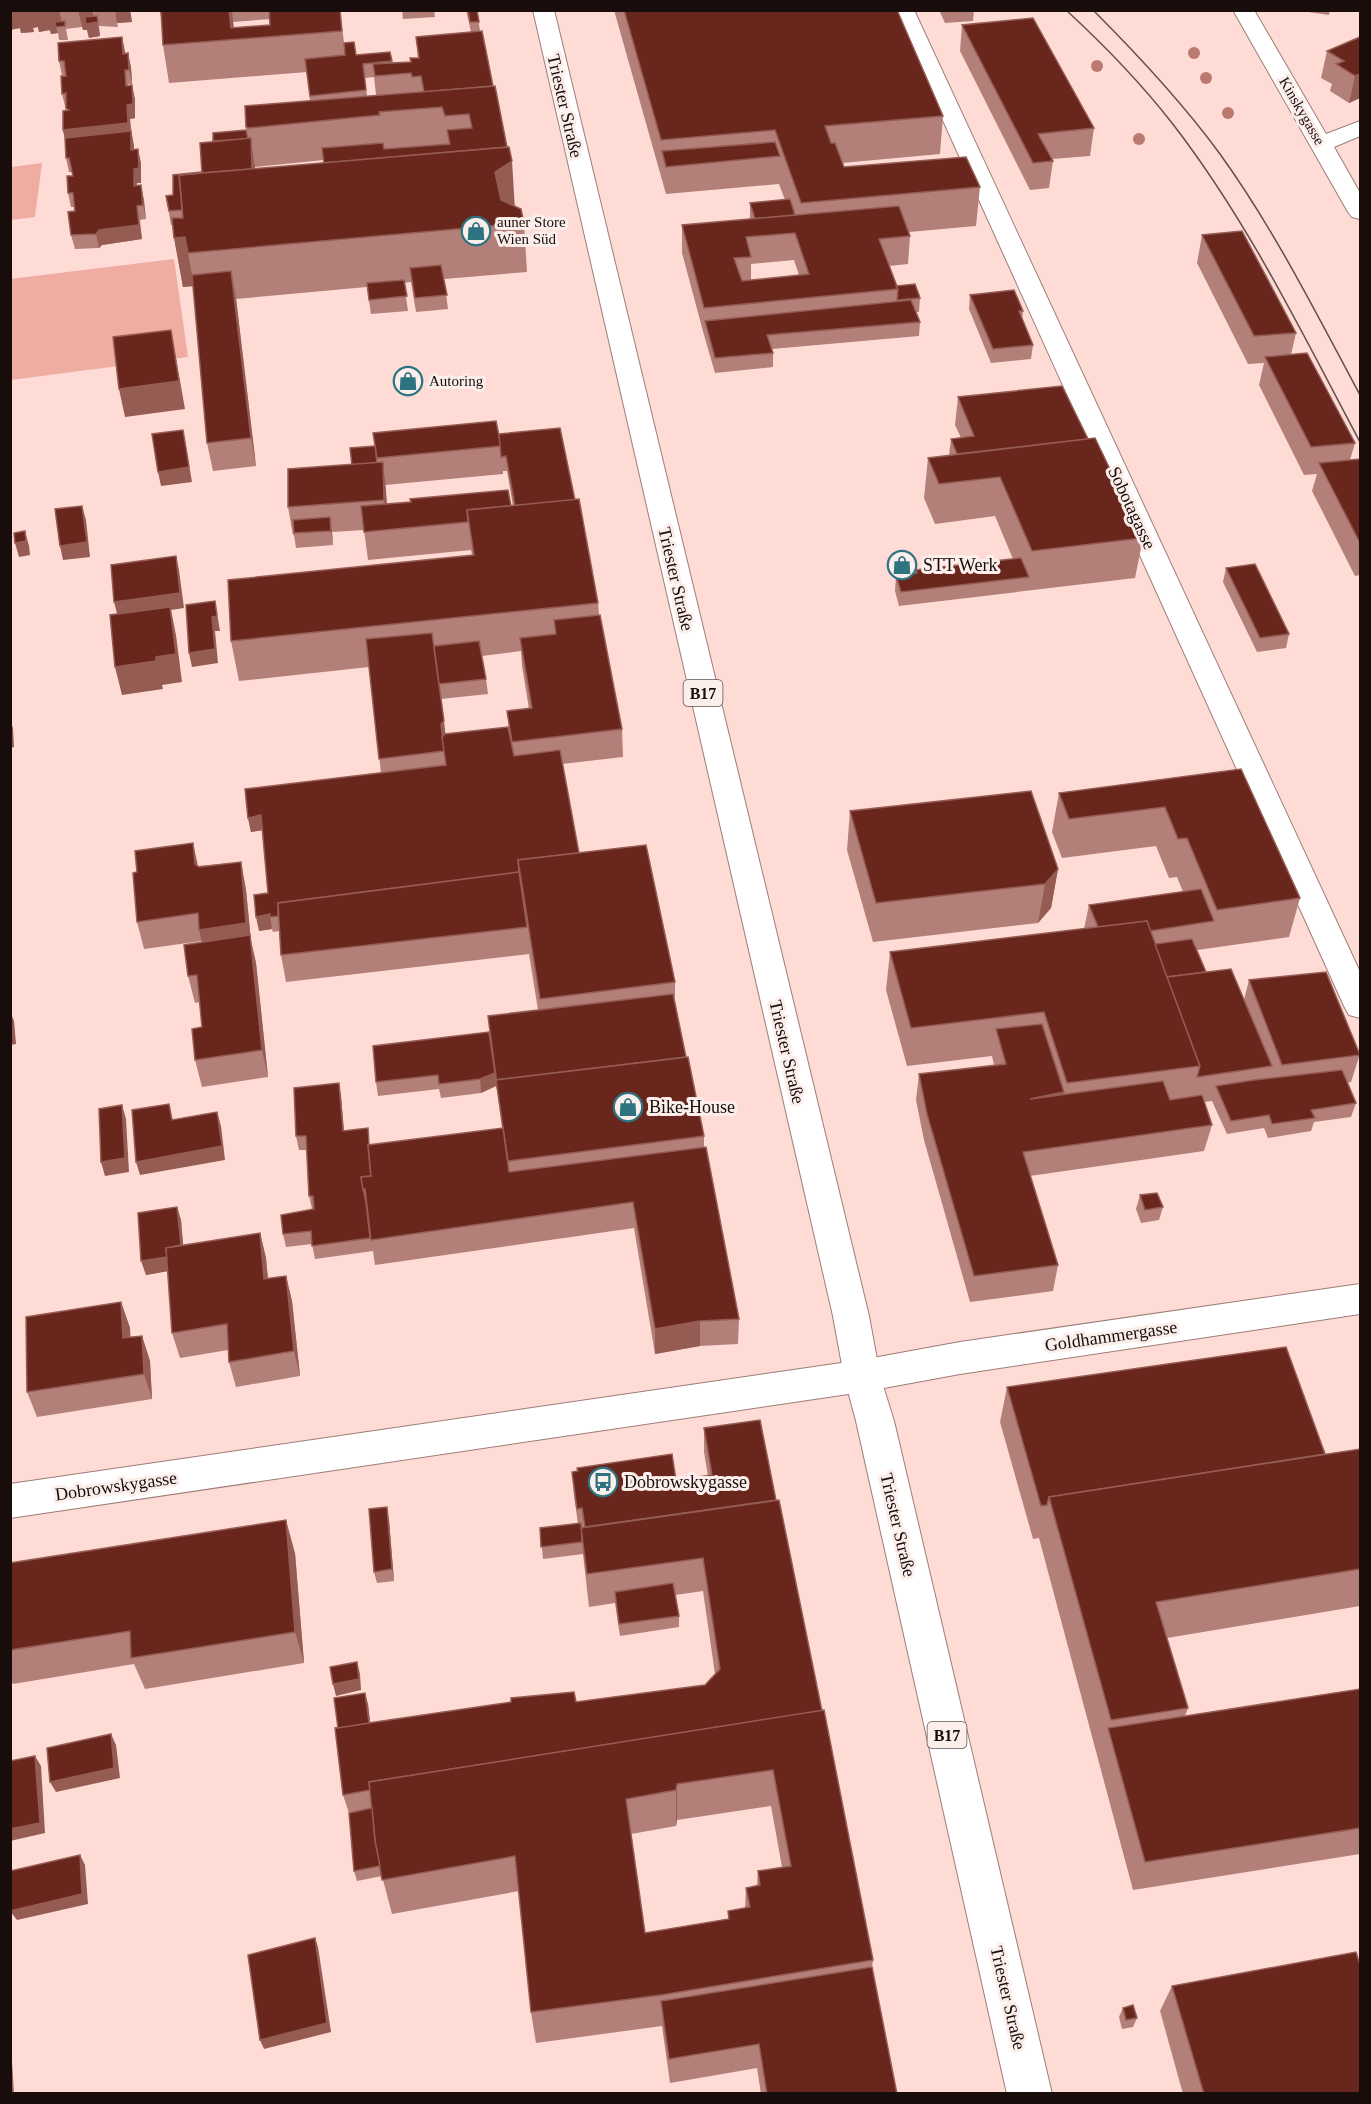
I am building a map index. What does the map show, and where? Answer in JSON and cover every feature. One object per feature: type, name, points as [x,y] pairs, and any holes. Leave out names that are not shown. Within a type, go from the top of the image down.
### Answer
[{"type":"street","name":"Triester Straße","points":[[543,10],[851,1316],[862,1376],[875,1422],[1030,2094]]},
{"type":"street","name":"Sobotagasse","points":[[903,10],[1360,1006]]},
{"type":"street","name":"Kinskygasse","points":[[1243,10],[1360,212]]},
{"type":"street","points":[[1322,144],[1360,128]]},
{"type":"street","name":"Goldhammergasse","points":[[862,1376],[960,1358],[1360,1299]]},
{"type":"street","name":"Dobrowskygasse","points":[[10,1501],[862,1376]]},
{"type":"shaded area","points":[[42,163],[35,217],[11,220],[11,167]]},
{"type":"shaded area","points":[[174,259],[188,357],[11,380],[10,279]]},
{"type":"building","points":[[161,10],[229,10],[231,28],[270,25],[269,10],[340,10],[342,31],[163,45]]},
{"type":"building","points":[[468,10],[477,10],[479,22],[470,22]]},
{"type":"building","points":[[624,10],[897,10],[943,116],[825,126],[831,143],[835,143],[844,167],[966,157],[980,187],[801,203],[775,130],[661,140]]},
{"type":"building","points":[[97,16],[98,22],[86,24],[85,17]]},
{"type":"building","points":[[1033,18],[1094,128],[1038,134],[1053,161],[1033,163],[962,25]]},
{"type":"building","points":[[65,21],[65,26],[56,27],[55,22]]},
{"type":"building","points":[[482,31],[493,86],[424,92],[421,76],[412,77],[411,73],[375,76],[373,64],[411,62],[410,58],[419,58],[416,37]]},
{"type":"building","points":[[122,37],[123,54],[128,53],[129,70],[125,70],[126,86],[132,85],[133,104],[127,105],[128,123],[63,130],[63,111],[69,110],[66,108],[66,93],[62,94],[61,76],[66,76],[64,61],[59,61],[58,43]]},
{"type":"building","points":[[1360,37],[1360,74],[1355,76],[1336,64],[1344,61],[1327,51]]},
{"type":"building","points":[[354,42],[356,55],[390,52],[392,61],[363,64],[366,90],[310,96],[305,59],[345,55],[344,43]]},
{"type":"building","points":[[495,86],[507,147],[324,163],[322,148],[383,143],[384,149],[450,144],[447,130],[472,128],[469,114],[445,116],[442,107],[246,127],[245,106]]},
{"type":"building","points":[[246,130],[248,139],[213,141],[213,133]]},
{"type":"building","points":[[131,131],[131,150],[138,149],[139,168],[134,169],[134,186],[141,185],[143,205],[137,206],[139,225],[99,230],[96,234],[71,235],[68,212],[75,211],[73,193],[68,193],[67,176],[73,176],[69,158],[66,158],[65,138]]},
{"type":"building","points":[[251,138],[252,169],[202,173],[200,143]]},
{"type":"building","points":[[775,142],[780,156],[666,167],[662,151]]},
{"type":"building","points":[[509,147],[512,161],[495,172],[501,200],[521,209],[524,223],[188,253],[185,237],[174,238],[172,218],[183,218],[179,175]]},
{"type":"building","points":[[201,172],[179,175],[182,210],[169,211],[166,196],[173,195],[173,175]]},
{"type":"building","points":[[790,199],[795,215],[755,219],[750,203]]},
{"type":"building","points":[[899,206],[910,236],[879,239],[898,289],[704,308],[682,225]],"holes":[[[795,233],[809,274],[742,281],[734,258],[751,257],[746,237]]]},
{"type":"building","points":[[1242,231],[1296,333],[1254,336],[1202,235]]},
{"type":"building","points":[[441,265],[447,295],[415,298],[410,268]]},
{"type":"building","points":[[231,271],[251,438],[207,443],[192,275]]},
{"type":"building","points":[[404,280],[407,296],[369,300],[367,283]]},
{"type":"building","points":[[915,284],[920,298],[897,300],[896,286]]},
{"type":"building","points":[[1014,290],[1023,311],[1019,311],[1033,345],[993,349],[970,295]]},
{"type":"building","points":[[911,300],[920,322],[767,335],[773,353],[715,358],[705,321]]},
{"type":"building","points":[[171,330],[179,381],[119,389],[113,337]]},
{"type":"building","points":[[1307,353],[1355,443],[1311,447],[1265,357]]},
{"type":"building","points":[[1062,386],[1088,439],[957,454],[951,439],[974,436],[958,397]]},
{"type":"building","points":[[496,421],[501,446],[377,458],[373,433]]},
{"type":"building","points":[[560,428],[575,500],[515,506],[506,456],[501,457],[499,434]]},
{"type":"building","points":[[183,430],[189,467],[158,472],[152,434]]},
{"type":"building","points":[[1095,438],[1143,538],[1032,551],[1000,477],[939,484],[928,458]]},
{"type":"building","points":[[375,446],[377,463],[352,465],[350,448]]},
{"type":"building","points":[[1360,459],[1360,543],[1319,463]]},
{"type":"building","points":[[383,462],[384,500],[288,507],[288,469]]},
{"type":"building","points":[[508,490],[511,506],[467,510],[468,522],[364,532],[361,506]]},
{"type":"building","points":[[579,499],[598,603],[231,641],[228,580],[474,555],[467,510]]},
{"type":"building","points":[[82,506],[87,542],[60,546],[55,509]]},
{"type":"building","points":[[330,517],[331,531],[294,533],[293,520]]},
{"type":"building","points":[[25,531],[26,541],[15,543],[14,533]]},
{"type":"building","points":[[176,556],[180,593],[114,602],[111,565]]},
{"type":"building","points":[[1021,558],[1029,577],[901,592],[896,576],[917,573],[916,570]]},
{"type":"building","points":[[1255,564],[1289,634],[1260,638],[1226,568]]},
{"type":"building","points":[[215,601],[217,616],[212,617],[215,649],[189,653],[186,605]]},
{"type":"building","points":[[170,607],[176,654],[156,657],[156,661],[115,667],[110,615]]},
{"type":"building","points":[[600,615],[622,729],[512,742],[507,711],[532,708],[520,638],[556,634],[554,620]]},
{"type":"building","points":[[432,633],[444,721],[441,724],[444,751],[379,759],[366,639]]},
{"type":"building","points":[[479,641],[486,679],[439,684],[434,646]]},
{"type":"building","points":[[508,727],[514,756],[560,750],[579,853],[518,860],[519,872],[278,903],[278,916],[270,917],[270,914],[256,917],[254,895],[268,893],[261,815],[248,818],[245,789],[446,765],[442,737],[445,734]]},
{"type":"building","points":[[1241,769],[1300,898],[1217,910],[1187,838],[1178,839],[1165,807],[1069,819],[1059,793]]},
{"type":"building","points":[[1031,791],[1058,869],[1045,884],[876,903],[850,811]]},
{"type":"building","points":[[193,843],[195,864],[199,867],[241,862],[246,923],[199,930],[198,913],[137,922],[133,873],[137,872],[135,851]]},
{"type":"building","points":[[646,845],[675,982],[540,999],[518,860]]},
{"type":"building","points":[[519,872],[527,927],[281,955],[278,903]]},
{"type":"building","points":[[1201,889],[1214,921],[1150,931],[1147,921],[1098,927],[1089,905]]},
{"type":"building","points":[[1147,921],[1200,1066],[1067,1083],[1044,1012],[911,1028],[890,952]]},
{"type":"building","points":[[250,935],[262,1050],[195,1060],[192,1029],[202,1027],[197,975],[188,976],[184,945]]},
{"type":"building","points":[[1192,939],[1206,972],[1167,977],[1155,944]]},
{"type":"building","points":[[1231,969],[1272,1066],[1197,1077],[1200,1066],[1167,977]]},
{"type":"building","points":[[1326,972],[1360,1055],[1282,1065],[1249,980]]},
{"type":"building","points":[[673,994],[686,1057],[496,1080],[488,1016]]},
{"type":"building","points":[[1042,1024],[1064,1092],[1030,1099],[1163,1081],[1170,1100],[1202,1095],[1212,1125],[1023,1152],[1058,1265],[974,1276],[927,1114],[919,1074],[1006,1064],[996,1029]]},
{"type":"building","points":[[489,1032],[495,1073],[480,1079],[439,1084],[438,1075],[376,1082],[373,1046]]},
{"type":"building","points":[[688,1057],[704,1136],[508,1161],[496,1080]]},
{"type":"building","points":[[1342,1070],[1356,1103],[1311,1110],[1315,1118],[1272,1124],[1269,1115],[1231,1121],[1216,1086],[1254,1080]]},
{"type":"building","points":[[339,1083],[343,1131],[368,1128],[371,1176],[361,1177],[370,1238],[312,1246],[311,1231],[283,1234],[281,1215],[314,1209],[313,1196],[309,1196],[306,1136],[296,1136],[294,1088]]},
{"type":"building","points":[[169,1104],[172,1120],[217,1112],[222,1146],[136,1162],[132,1110]]},
{"type":"building","points":[[122,1105],[125,1158],[101,1162],[99,1109]]},
{"type":"building","points":[[503,1128],[509,1172],[706,1147],[739,1319],[700,1321],[655,1329],[633,1202],[371,1240],[365,1189],[363,1190],[361,1177],[371,1176],[368,1145]]},
{"type":"building","points":[[1157,1193],[1163,1207],[1145,1210],[1140,1195]]},
{"type":"building","points":[[177,1207],[181,1245],[166,1248],[167,1257],[141,1261],[138,1213]]},
{"type":"building","points":[[260,1233],[264,1279],[286,1276],[294,1351],[229,1362],[227,1324],[172,1333],[166,1248]]},
{"type":"building","points":[[121,1302],[123,1338],[142,1336],[144,1374],[27,1392],[26,1317]]},
{"type":"building","points":[[1286,1347],[1325,1454],[1049,1497],[1047,1505],[1041,1506],[1007,1387]]},
{"type":"building","points":[[760,1420],[776,1500],[585,1527],[582,1508],[577,1509],[572,1472],[578,1471],[577,1468],[672,1454],[676,1480],[712,1475],[704,1428]]},
{"type":"building","points":[[1360,1449],[1360,1569],[1156,1602],[1188,1708],[1111,1720],[1049,1497]]},
{"type":"building","points":[[779,1500],[822,1711],[369,1782],[370,1790],[343,1795],[335,1728],[511,1702],[511,1698],[574,1692],[576,1702],[705,1685],[720,1669],[703,1558],[587,1574],[581,1528]]},
{"type":"building","points":[[387,1507],[392,1569],[374,1572],[369,1509]]},
{"type":"building","points":[[286,1520],[295,1632],[131,1658],[130,1631],[10,1650],[10,1563]]},
{"type":"building","points":[[581,1523],[582,1542],[541,1547],[540,1528]]},
{"type":"building","points":[[673,1583],[679,1616],[619,1624],[615,1592]]},
{"type":"building","points":[[357,1662],[359,1679],[333,1684],[330,1667]]},
{"type":"building","points":[[1360,1689],[1360,1828],[1145,1862],[1108,1728]]},
{"type":"building","points":[[365,1693],[369,1723],[338,1728],[334,1698]]},
{"type":"building","points":[[824,1710],[873,1960],[661,1995],[531,2012],[515,1856],[382,1880],[375,1841],[369,1782]],"holes":[[[773,1770],[791,1866],[758,1871],[760,1885],[746,1888],[750,1907],[728,1911],[729,1919],[645,1933],[626,1799],[676,1790],[677,1784]]]},
{"type":"building","points":[[111,1734],[114,1768],[50,1782],[47,1748]]},
{"type":"building","points":[[35,1756],[40,1823],[10,1829],[10,1761]]},
{"type":"building","points":[[372,1808],[380,1866],[354,1871],[349,1813]]},
{"type":"building","points":[[80,1855],[82,1894],[10,1911],[10,1871]]},
{"type":"building","points":[[315,1938],[327,2023],[260,2040],[248,1955]]},
{"type":"building","points":[[1356,1952],[1360,1965],[1360,2094],[1204,2094],[1172,1986]]},
{"type":"building","points":[[872,1967],[897,2094],[767,2094],[759,2044],[669,2059],[661,2001]]},
{"type":"building","points":[[1133,2005],[1137,2018],[1126,2020],[1123,2008]]},
{"type":"tram line","points":[[1066,10],[1134,78],[1200,160],[1273,278],[1360,442]]},
{"type":"tram line","points":[[1093,10],[1159,79],[1220,154],[1258,212],[1311,302],[1360,395]]},
{"type":"place","name":"auner Store Wien Süd","points":[[476,231]]},
{"type":"place","name":"Autoring","points":[[408,381]]},
{"type":"place","name":"STT Werk","points":[[902,565]]},
{"type":"place","name":"Bike-House","points":[[628,1107]]},
{"type":"place","name":"Dobrowskygasse","points":[[603,1482]]}]
